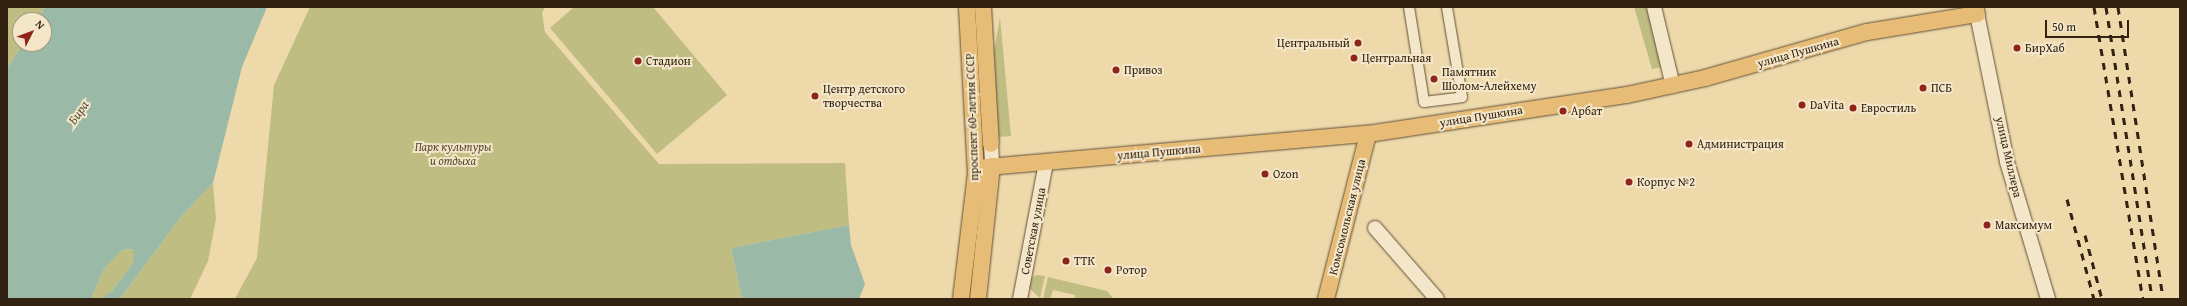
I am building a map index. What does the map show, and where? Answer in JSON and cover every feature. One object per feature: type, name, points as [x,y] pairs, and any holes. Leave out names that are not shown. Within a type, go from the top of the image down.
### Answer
[{"type":"main road","name":"проспект 60-летия СССР","points":[[961,299],[976,168],[967,7]]},
{"type":"main road","name":"проспект 60-летия СССР","points":[[978,299],[992,166],[983,7]]},
{"type":"main road","points":[[1654,7],[1673,86]]},
{"type":"main road","name":"улица Пушкина","points":[[976,168],[1368,134],[1673,86],[1867,32],[1976,10]]},
{"type":"main road","name":"улица Миллера","points":[[1976,10],[2008,162],[2048,299]]},
{"type":"main road","name":"Комсомольская улица","points":[[1326,299],[1368,134]]},
{"type":"main road","name":"Советская улица","points":[[1020,299],[1046,163]]},
{"type":"main road","points":[[1375,228],[1437,299]]},
{"type":"street","points":[[1409,7],[1424,102],[1462,97],[1447,7]]},
{"type":"green space","points":[[7,7],[45,7],[42,12],[12,12],[12,52],[18,52],[7,68]]},
{"type":"green space","name":"Парк культуры и отдыха","points":[[310,7],[545,7],[542,13],[545,32],[659,164],[845,163],[849,225],[731,248],[742,299],[235,299],[257,258],[274,85]]},
{"type":"green space","name":"Стадион","points":[[574,7],[653,7],[727,95],[657,154],[550,28]]},
{"type":"green space","points":[[1634,7],[1646,7],[1662,58],[1661,67],[1652,69]]},
{"type":"green space","points":[[1000,17],[1011,136],[997,137],[993,57]]},
{"type":"green space","points":[[213,183],[216,219],[208,261],[190,299],[120,299],[180,218]]},
{"type":"green space","points":[[134,249],[134,261],[112,291],[100,299],[91,299],[104,269],[122,250]]},
{"type":"green space","points":[[1037,275],[1045,276],[1040,298],[1028,287],[1030,278]]},
{"type":"green space","points":[[1048,277],[1107,291],[1114,299],[1075,299],[1075,295],[1053,290],[1050,299],[1043,299]]},
{"type":"water","name":"Бира","points":[[45,7],[267,7],[242,67],[213,183],[180,218],[120,299],[100,299],[112,291],[134,261],[133,249],[122,250],[104,269],[91,299],[7,299],[7,68],[18,52],[52,52],[52,12],[42,12]]},
{"type":"water","points":[[849,225],[851,245],[865,284],[859,299],[742,299],[731,248]]},
{"type":"railway","points":[[2094,7],[2143,299]]},
{"type":"railway","points":[[2106,7],[2152,299]]},
{"type":"railway","points":[[2118,7],[2163,299]]},
{"type":"railway","points":[[2067,199],[2094,299]]},
{"type":"railway","points":[[2085,235],[2102,299]]},
{"type":"place","name":"Центральный","points":[[1358,43]]},
{"type":"place","name":"БирХаб","points":[[2017,48]]},
{"type":"place","name":"Центральная","points":[[1354,58]]},
{"type":"place","name":"Стадион","points":[[638,61]]},
{"type":"place","name":"Привоз","points":[[1116,70]]},
{"type":"place","name":"Памятник Шолом-Алейхему","points":[[1434,79]]},
{"type":"place","name":"ПСБ","points":[[1923,88]]},
{"type":"place","name":"Центр детского творчества","points":[[815,96]]},
{"type":"place","name":"DaVita","points":[[1802,105]]},
{"type":"place","name":"Евростиль","points":[[1853,108]]},
{"type":"place","name":"Арбат","points":[[1563,111]]},
{"type":"place","name":"Администрация","points":[[1689,144]]},
{"type":"place","name":"Ozon","points":[[1265,174]]},
{"type":"place","name":"Корпус №2","points":[[1629,182]]},
{"type":"place","name":"Максимум","points":[[1987,225]]},
{"type":"place","name":"ТТК","points":[[1066,261]]},
{"type":"place","name":"Ротор","points":[[1108,270]]}]
